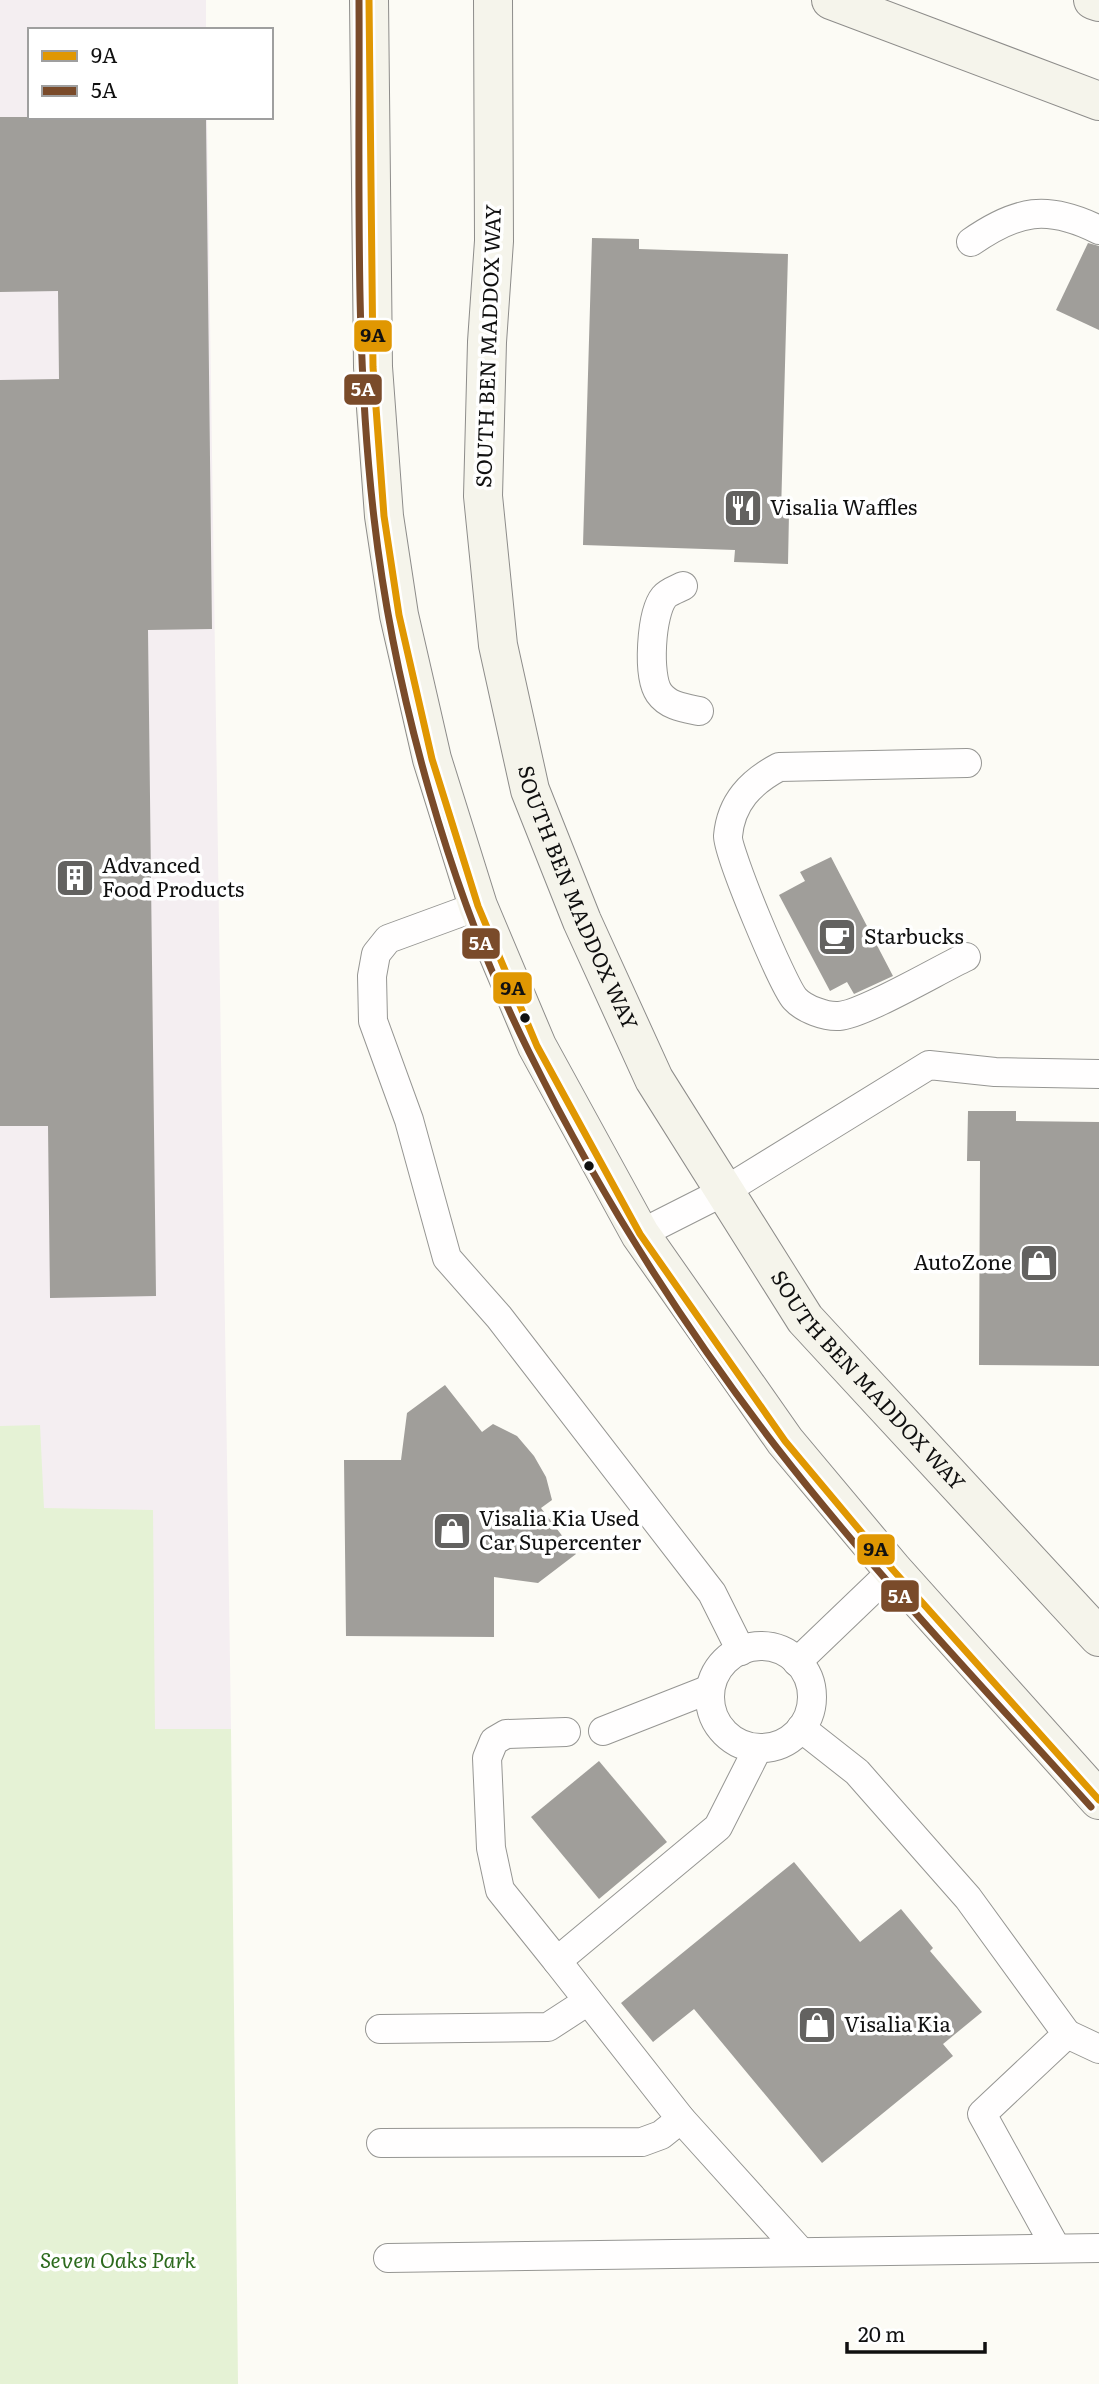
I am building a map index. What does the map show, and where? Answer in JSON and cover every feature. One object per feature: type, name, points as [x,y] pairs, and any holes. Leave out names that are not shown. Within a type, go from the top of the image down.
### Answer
[{"type":"main road","points":[[369,0],[373,367],[384,516],[399,615],[432,759],[478,906],[537,1046],[640,1234],[785,1441],[893,1570],[1099,1800]]},
{"type":"main road","name":"SOUTH BEN MADDOX WAY","points":[[493,0],[494,241],[486,342],[484,496],[491,598],[506,693],[530,790],[582,921],[654,1079],[723,1192],[806,1319],[1099,1637]]},
{"type":"main road","points":[[831,0],[1099,101]]},
{"type":"main road","points":[[1093,0],[1099,2]]},
{"type":"lane","points":[[971,242],[998,224],[1038,212],[1056,214],[1099,230]]},
{"type":"lane","points":[[683,586],[665,595],[655,613],[652,676],[660,694],[668,701],[676,706],[699,711]]},
{"type":"lane","points":[[965,957],[866,1007],[839,1016],[818,1013],[795,999],[754,913],[728,839],[731,819],[739,800],[756,779],[779,767],[967,763]]},
{"type":"lane","points":[[478,906],[388,939],[376,954],[372,976],[373,1021],[409,1120],[447,1258],[499,1317],[712,1593],[741,1651]]},
{"type":"lane","points":[[640,1234],[723,1192],[929,1065],[995,1072],[1099,1074]]},
{"type":"lane","points":[[797,1662],[893,1570]]},
{"type":"lane","points":[[757,1646],[773,1647],[797,1662],[809,1680],[812,1696],[809,1713],[801,1728],[789,1739],[758,1748],[741,1745],[726,1735],[716,1722],[710,1706],[710,1689],[715,1673],[726,1660],[757,1646]]},
{"type":"lane","points":[[603,1731],[710,1689]]},
{"type":"lane","points":[[801,1728],[857,1772],[968,1898],[1067,2034],[1099,2049]]},
{"type":"lane","points":[[566,1731],[506,1734],[494,1741],[486,1758],[491,1848],[500,1890],[681,2119],[801,2252]]},
{"type":"lane","points":[[557,1961],[718,1827],[758,1748]]},
{"type":"lane","points":[[380,2029],[548,2027],[588,2001]]},
{"type":"lane","points":[[1056,2248],[982,2114],[1067,2034]]},
{"type":"lane","points":[[382,2143],[642,2142],[662,2135],[681,2119]]},
{"type":"lane","points":[[388,2258],[1099,2248]]},
{"type":"shaded area","points":[[0,0],[206,0],[206,28],[28,28],[28,119],[207,119],[231,1729],[0,1730]]},
{"type":"green space","name":"Seven Oaks Park","points":[[40,1425],[44,1508],[153,1510],[155,1729],[231,1729],[238,2384],[0,2384],[0,1426]]},
{"type":"building","name":"Advanced Food Products","points":[[0,117],[206,119],[212,629],[148,630],[156,1296],[50,1298],[48,1126],[0,1126],[0,380],[59,379],[58,291],[0,292]]},
{"type":"building","points":[[592,238],[639,239],[639,249],[788,254],[781,513],[789,513],[788,564],[734,562],[735,550],[583,545]]},
{"type":"building","points":[[1088,243],[1099,246],[1099,330],[1056,310]]},
{"type":"building","name":"Starbucks","points":[[831,857],[893,976],[854,994],[847,982],[830,991],[779,895],[805,881],[800,872]]},
{"type":"building","name":"AutoZone","points":[[968,1111],[1016,1111],[1016,1121],[1099,1122],[1099,1366],[979,1365],[980,1161],[967,1161]]},
{"type":"building","name":"Visalia Kia Used Car Supercenter","points":[[445,1385],[482,1432],[493,1424],[517,1436],[534,1456],[546,1477],[552,1500],[541,1508],[576,1554],[538,1583],[494,1577],[494,1637],[346,1636],[344,1460],[401,1460],[407,1413]]},
{"type":"building","points":[[599,1761],[667,1842],[599,1899],[531,1817]]},
{"type":"building","name":"Visalia Kia","points":[[794,1862],[860,1942],[901,1909],[933,1948],[930,1951],[982,2012],[943,2044],[953,2056],[822,2163],[694,2009],[653,2042],[621,2003]]},
{"type":"transit line","name":"5A","points":[[359,0],[361,324],[363,389],[374,518],[383,585],[411,722],[429,791],[474,927],[500,991],[555,1104],[643,1256],[708,1354],[777,1448],[852,1540],[1091,1807]]},
{"type":"transit line","name":"9A","points":[[369,0],[373,367],[384,516],[399,615],[432,759],[478,906],[537,1046],[640,1234],[785,1441],[893,1570],[1099,1800]]},
{"type":"place","name":"Visalia Waffles","points":[[743,508]]},
{"type":"place","name":"Advanced Food Products","points":[[75,878]]},
{"type":"place","name":"Starbucks","points":[[837,937]]},
{"type":"place","name":"AutoZone","points":[[1039,1263]]},
{"type":"place","name":"Visalia Kia Used Car Supercenter","points":[[452,1531]]},
{"type":"place","name":"Visalia Kia","points":[[817,2025]]}]
